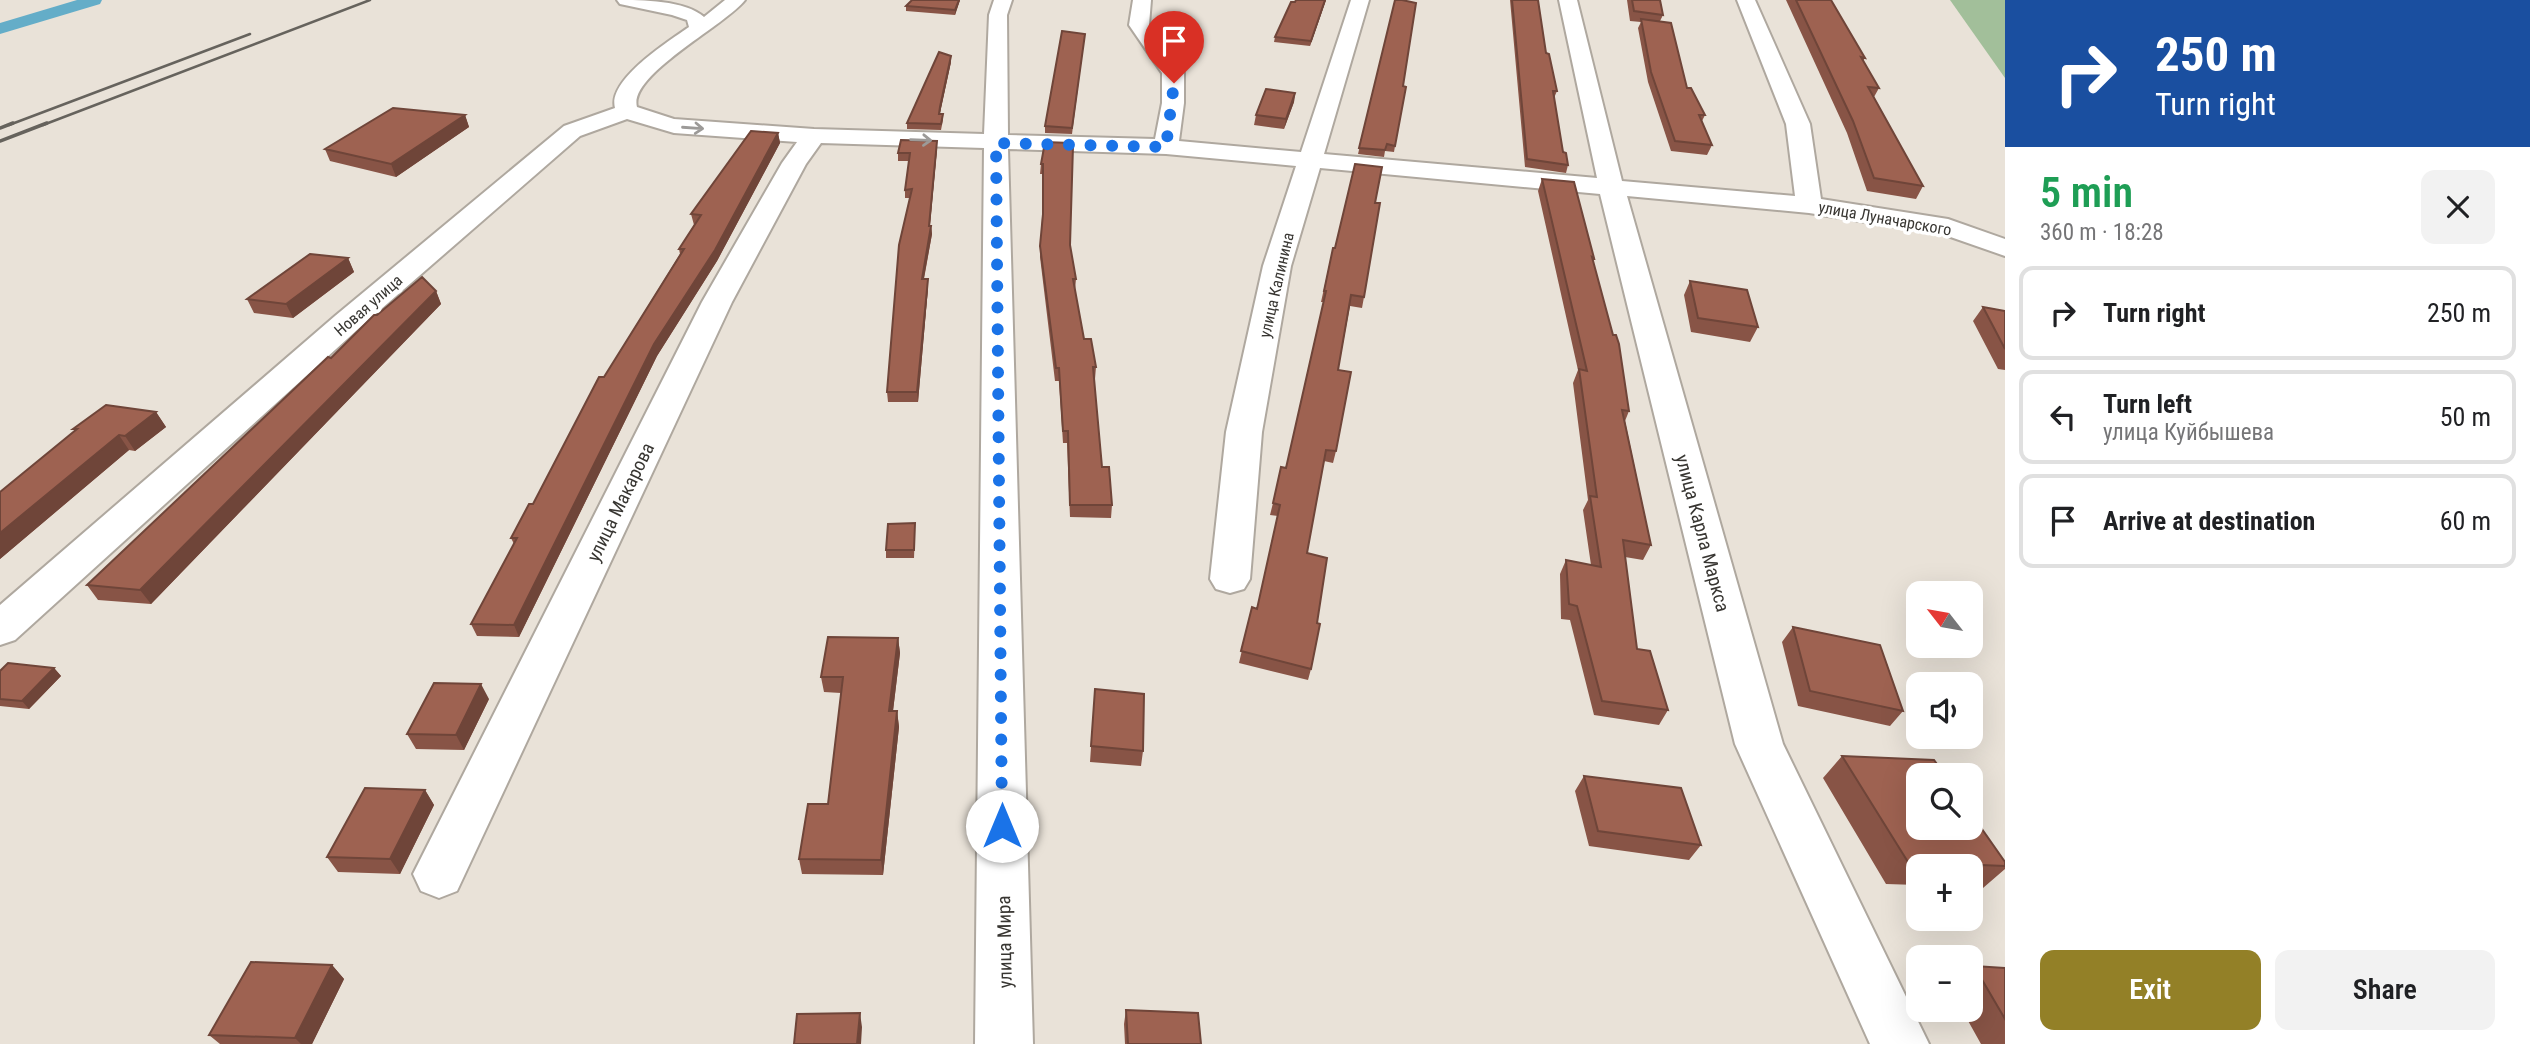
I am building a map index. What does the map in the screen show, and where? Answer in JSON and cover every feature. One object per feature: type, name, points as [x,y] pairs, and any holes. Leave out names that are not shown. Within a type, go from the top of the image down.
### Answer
[{"type":"street","points":[[626,0],[677,10],[695,17],[699,27]]},
{"type":"street","points":[[736,0],[699,27],[636,81],[626,95],[624,103],[628,111],[649,121],[674,126],[814,136],[1166,147],[1809,205]]},
{"type":"street","name":"улица Мира","points":[[1003,0],[999,15],[996,143],[1004,1044]]},
{"type":"street","points":[[1142,0],[1139,25],[1169,65],[1174,83],[1166,147]]},
{"type":"street","name":"улица Калинина","points":[[1230,579],[1247,419],[1278,266],[1360,0]]},
{"type":"street","name":"улица Карла Маркса","points":[[1568,0],[1611,186],[1759,744],[1900,1044]]},
{"type":"street","name":"улица Луначарского","points":[[1746,0],[1798,124],[1809,205],[1948,227],[2005,248]]},
{"type":"street","name":"Новая улица","points":[[0,629],[345,323],[572,131],[628,111]]},
{"type":"street","name":"улица Макарова","points":[[439,874],[717,302],[794,163],[814,136]]},
{"type":"green space","points":[[1950,0],[2005,0],[2005,78]]},
{"type":"building","points":[[912,0],[959,0],[955,10],[906,6]]},
{"type":"building","points":[[1325,0],[1311,41],[1275,37],[1291,2]]},
{"type":"building","points":[[1395,0],[1416,3],[1403,86],[1406,87],[1395,146],[1387,144],[1385,150],[1359,148]]},
{"type":"building","points":[[1512,0],[1538,0],[1546,53],[1549,54],[1557,91],[1553,91],[1563,152],[1566,153],[1568,165],[1527,159]]},
{"type":"building","points":[[1632,0],[1660,0],[1663,15],[1634,11]]},
{"type":"building","points":[[1796,0],[1831,0],[1879,88],[1868,87],[1923,186],[1874,178],[1853,121]]},
{"type":"building","points":[[1641,19],[1671,23],[1687,88],[1691,88],[1705,115],[1699,115],[1712,145],[1675,141],[1651,72]]},
{"type":"building","points":[[1062,31],[1085,34],[1072,128],[1045,126]]},
{"type":"building","points":[[939,52],[951,56],[940,107],[939,114],[943,114],[941,124],[907,123]]},
{"type":"building","points":[[1266,89],[1295,93],[1286,119],[1256,115]]},
{"type":"building","points":[[393,108],[465,115],[391,164],[325,149]]},
{"type":"building","points":[[751,131],[778,133],[715,250],[654,344],[514,625],[471,624],[517,538],[511,538],[529,504],[533,504],[599,377],[604,377],[684,249],[679,249],[701,215],[691,214]]},
{"type":"building","points":[[901,140],[937,141],[931,226],[922,279],[928,279],[917,392],[887,392],[899,245],[912,189],[905,190],[910,153],[898,153]]},
{"type":"building","points":[[1045,142],[1070,143],[1070,146],[1073,146],[1070,245],[1076,279],[1073,279],[1084,339],[1091,339],[1096,367],[1093,367],[1102,467],[1109,467],[1112,505],[1070,505],[1068,431],[1063,431],[1059,368],[1056,368],[1040,246],[1043,214],[1041,164]]},
{"type":"building","points":[[1355,164],[1382,167],[1375,203],[1380,203],[1364,297],[1351,295],[1338,370],[1351,372],[1336,451],[1326,450],[1307,553],[1327,558],[1317,623],[1320,624],[1311,669],[1241,651],[1252,607],[1257,609],[1280,505],[1273,503],[1281,467],[1286,468],[1326,291],[1333,248]]},
{"type":"building","points":[[1542,179],[1574,182],[1613,335],[1616,335],[1619,344],[1629,411],[1622,410],[1651,545],[1623,540],[1637,649],[1650,651],[1668,710],[1602,701],[1577,606],[1569,604],[1566,560],[1601,567],[1590,496],[1597,497],[1579,369],[1587,371]]},
{"type":"building","points":[[310,254],[348,258],[286,304],[247,299]]},
{"type":"building","points":[[422,277],[436,291],[140,590],[87,585],[328,357],[331,358],[374,315]]},
{"type":"building","points":[[1690,281],[1747,290],[1758,327],[1698,318]]},
{"type":"building","points":[[1983,307],[2005,311],[2005,349]]},
{"type":"building","points":[[106,405],[156,412],[125,436],[119,435],[0,533],[0,492],[77,429],[73,429]]},
{"type":"building","points":[[915,523],[914,550],[886,550],[888,524]]},
{"type":"building","points":[[1793,627],[1880,645],[1903,711],[1810,691]]},
{"type":"building","points":[[828,637],[898,638],[889,711],[897,711],[881,860],[799,859],[808,804],[828,804],[843,677],[821,677]]},
{"type":"building","points":[[8,663],[54,668],[22,701],[0,699],[0,671]]},
{"type":"building","points":[[434,683],[481,684],[456,735],[407,734]]},
{"type":"building","points":[[1095,689],[1144,694],[1143,751],[1091,746]]},
{"type":"building","points":[[1842,756],[1934,760],[1936,763],[1906,763],[1906,840],[1983,840],[1983,831],[2005,862],[2005,866],[1983,865],[1983,854],[1906,854],[1906,859]]},
{"type":"building","points":[[1584,776],[1681,788],[1701,845],[1598,831]]},
{"type":"building","points":[[365,788],[425,790],[390,859],[327,857]]},
{"type":"building","points":[[251,962],[332,965],[295,1038],[209,1035]]},
{"type":"building","points":[[1983,967],[2005,968],[2005,1019],[1983,981]]},
{"type":"building","points":[[1126,1010],[1198,1013],[1201,1044],[1128,1044]]},
{"type":"building","points":[[860,1013],[857,1044],[794,1044],[797,1014]]},
{"type":"waterway","points":[[0,29],[94,0]]},
{"type":"railway","points":[[43,125],[370,0]]},
{"type":"railway","points":[[9,125],[250,34]]},
{"type":"railway","points":[[0,128],[13,123]]},
{"type":"railway","points":[[0,141],[47,123]]},
{"type":"route","points":[[1002,826],[996,143],[1166,147],[1174,83]]}]
